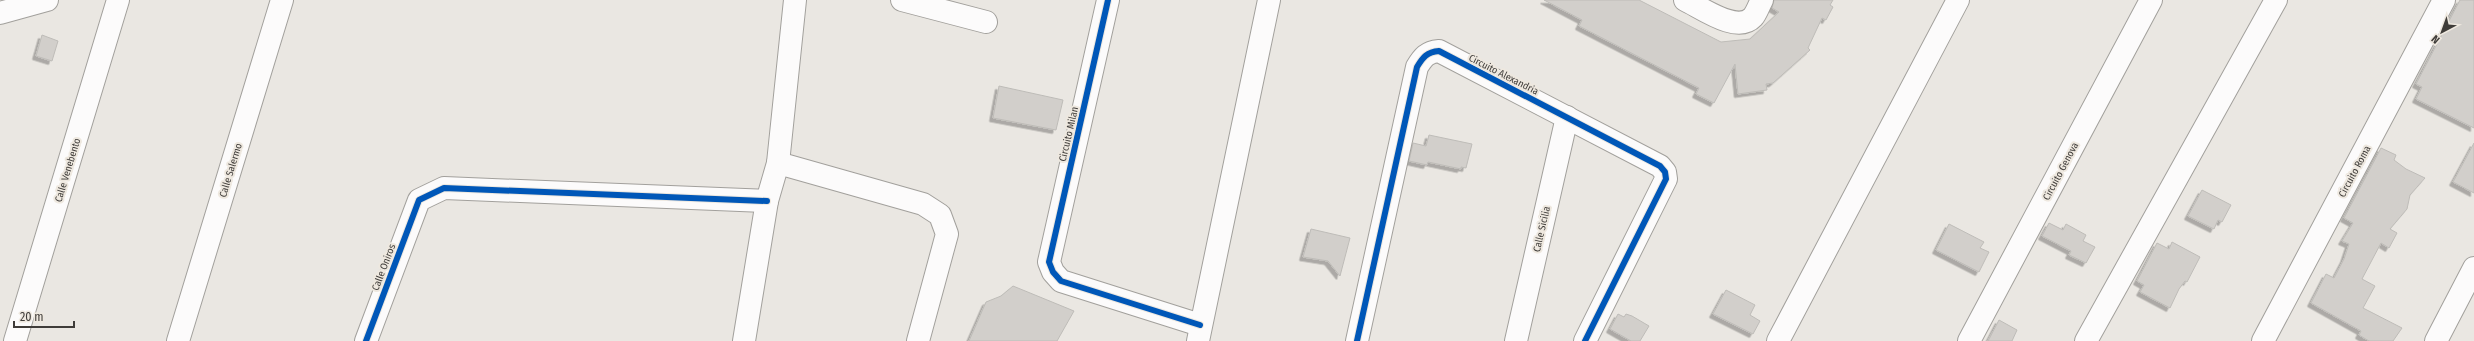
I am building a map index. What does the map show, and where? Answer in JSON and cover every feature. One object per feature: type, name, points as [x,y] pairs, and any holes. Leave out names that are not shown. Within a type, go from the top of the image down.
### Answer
[{"type":"street","points":[[0,13],[47,0]]},
{"type":"street","name":"Calle Venebento","points":[[15,341],[118,0]]},
{"type":"street","name":"Calle Salermo","points":[[178,341],[282,0]]},
{"type":"street","points":[[744,341],[767,201],[778,163],[795,0]]},
{"type":"street","points":[[902,0],[986,22]]},
{"type":"street","name":"Circuito Milan","points":[[1108,0],[1049,262],[1053,272],[1061,281],[1199,333]]},
{"type":"street","points":[[1199,333],[1269,0]]},
{"type":"street","points":[[1685,0],[1732,24],[1744,23],[1753,16],[1762,0]]},
{"type":"street","points":[[1778,341],[1958,0]]},
{"type":"street","name":"Circuito Genova","points":[[1969,341],[2151,0]]},
{"type":"street","points":[[2086,341],[2276,0]]},
{"type":"street","name":"Circuito Roma","points":[[2263,341],[2444,0]]},
{"type":"street","name":"Circuito Alexandria","points":[[1357,341],[1417,67],[1422,58],[1430,52],[1439,51],[1660,166],[1666,175],[1585,341]]},
{"type":"street","name":"Calle Sicilia","points":[[1516,341],[1567,117]]},
{"type":"street","points":[[778,163],[923,204],[940,215],[947,234],[918,341]]},
{"type":"street","name":"Calle Oniros","points":[[366,341],[419,200],[444,188],[767,201]]},
{"type":"street","points":[[2436,341],[2474,268]]},
{"type":"building","points":[[1544,0],[1639,0],[1721,42],[1750,39],[1779,12],[1772,8],[1774,0],[1833,0],[1830,5],[1833,7],[1826,20],[1822,18],[1808,48],[1810,50],[1773,83],[1766,84],[1767,90],[1738,94],[1735,64],[1714,103],[1696,94],[1699,88],[1579,26],[1582,20]]},
{"type":"building","points":[[2460,0],[2474,0],[2474,128],[2416,99],[2422,87],[2416,84]]},
{"type":"building","points":[[42,35],[58,41],[52,61],[36,56]]},
{"type":"building","points":[[999,86],[1063,100],[1056,130],[993,118]]},
{"type":"building","points":[[1429,135],[1472,144],[1466,168],[1461,167],[1461,169],[1428,162],[1427,165],[1409,161],[1413,143],[1426,146]]},
{"type":"building","points":[[2474,143],[2474,193],[2453,182]]},
{"type":"building","points":[[2381,148],[2396,155],[2394,160],[2406,169],[2425,178],[2410,195],[2407,209],[2390,229],[2397,233],[2389,248],[2381,243],[2362,279],[2375,286],[2363,308],[2402,328],[2393,341],[2369,341],[2359,335],[2361,331],[2311,303],[2326,274],[2334,278],[2344,259],[2349,244],[2342,241],[2353,223],[2344,218]]},
{"type":"building","points":[[2202,190],[2231,205],[2222,222],[2218,220],[2214,229],[2188,216]]},
{"type":"building","points":[[2049,223],[2063,230],[2066,224],[2086,235],[2083,241],[2095,247],[2086,263],[2069,255],[2071,251],[2042,236]]},
{"type":"building","points":[[1949,224],[1984,242],[1980,248],[1989,252],[1979,272],[1936,250]]},
{"type":"building","points":[[1311,229],[1350,238],[1340,276],[1328,261],[1303,257]]},
{"type":"building","points":[[2172,242],[2200,257],[2187,282],[2185,281],[2179,289],[2170,308],[2140,292],[2144,285],[2137,281],[2157,243],[2169,249]]},
{"type":"building","points":[[1013,286],[1074,311],[1057,341],[969,341],[986,302],[1001,296]]},
{"type":"building","points":[[1726,290],[1755,305],[1750,315],[1760,321],[1753,334],[1713,314]]},
{"type":"building","points":[[1618,314],[1624,317],[1626,314],[1632,316],[1649,326],[1640,341],[1631,341],[1610,329]]},
{"type":"building","points":[[1999,320],[2017,330],[2012,341],[1988,341]]},
{"type":"cycle path","points":[[1108,0],[1049,262],[1053,272],[1061,281],[1200,325]]},
{"type":"cycle path","points":[[1357,341],[1417,67],[1421,60],[1426,56],[1439,51],[1660,166],[1665,172],[1666,179],[1585,341]]},
{"type":"cycle path","points":[[366,341],[419,200],[444,188],[767,201]]}]
